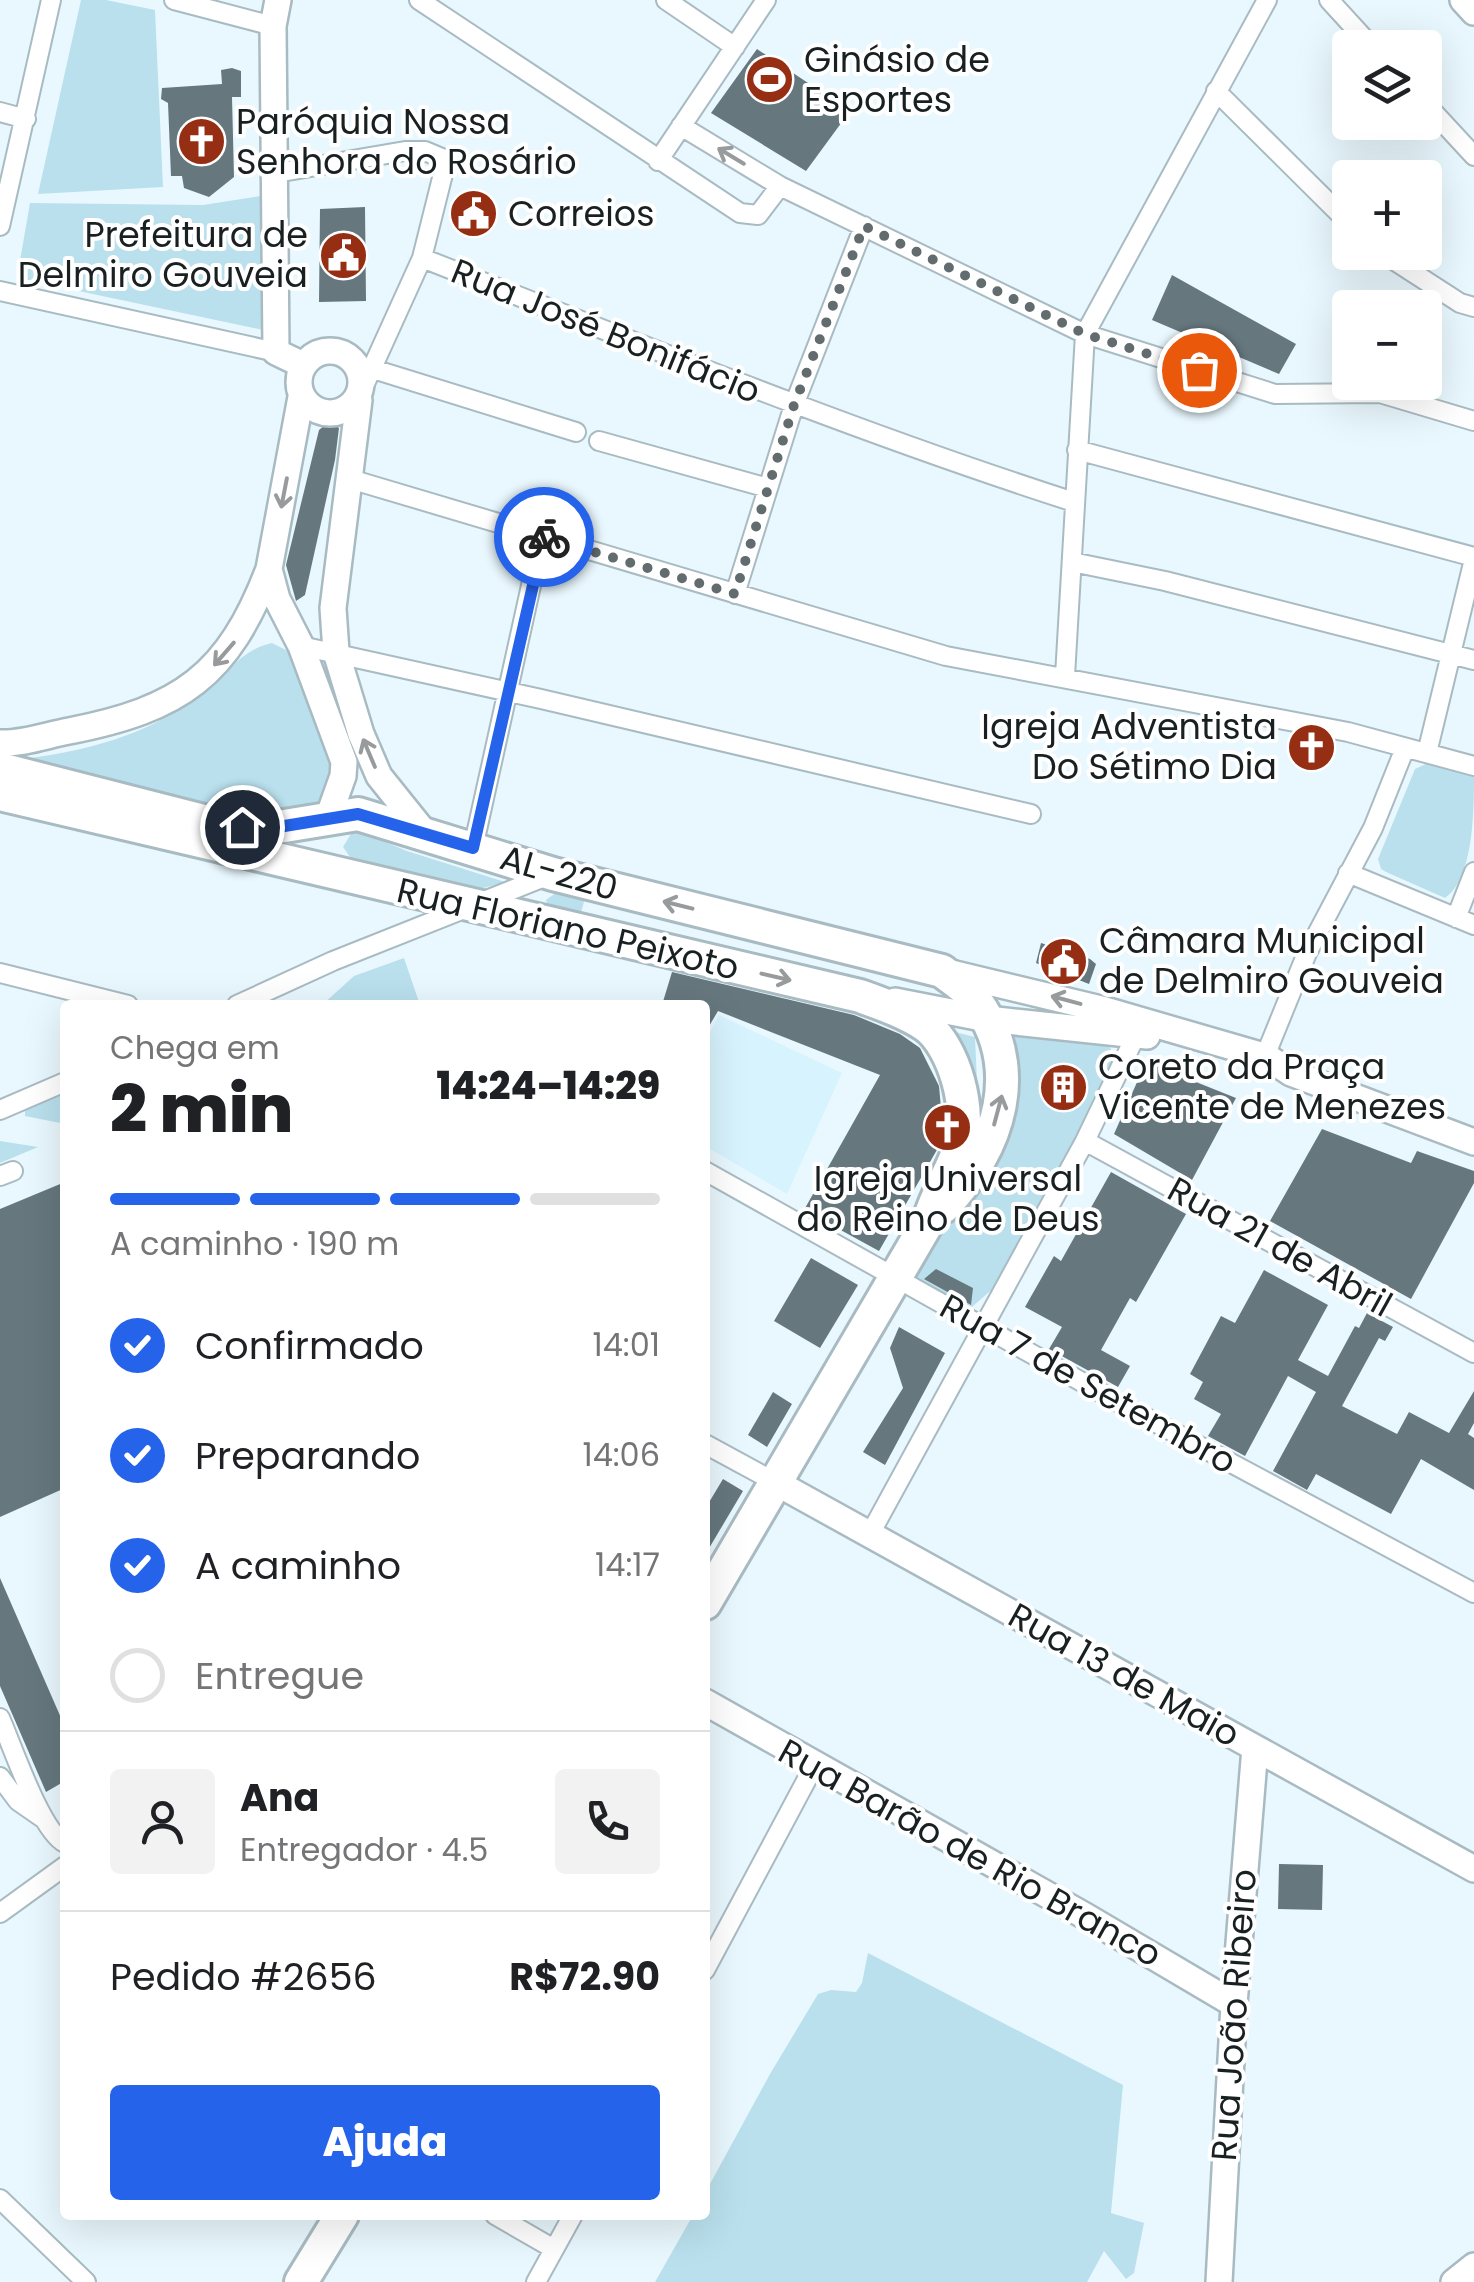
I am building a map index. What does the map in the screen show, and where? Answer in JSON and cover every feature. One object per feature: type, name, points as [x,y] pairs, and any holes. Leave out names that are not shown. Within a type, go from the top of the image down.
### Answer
[{"type":"highway","name":"AL-220","points":[[0,769],[219,824],[266,829],[358,814],[552,874],[942,971]]},
{"type":"highway","name":"Rua Floriano Peixoto","points":[[0,794],[860,996],[899,1011],[928,1027],[938,1039],[955,1071],[966,1113],[961,1146],[938,1190],[929,1220]]},
{"type":"highway","points":[[328,818],[326,830],[334,854],[363,881]]},
{"type":"highway","points":[[726,966],[739,920]]},
{"type":"highway","name":"Rua Floriano Peixoto","points":[[710,1584],[929,1220],[976,1168],[1002,1105],[1002,1059],[987,1019],[970,993],[942,971]]},
{"type":"highway","points":[[301,2282],[339,2220]]},
{"type":"street","points":[[0,226],[51,0]]},
{"type":"street","points":[[174,0],[273,26]]},
{"type":"street","points":[[276,352],[273,26],[278,0]]},
{"type":"street","points":[[419,0],[740,213],[758,215],[780,186]]},
{"type":"street","points":[[666,0],[735,46]]},
{"type":"street","points":[[658,161],[766,0]]},
{"type":"street","points":[[1065,676],[1085,334],[1266,0]]},
{"type":"street","points":[[1330,0],[1357,30]]},
{"type":"street","points":[[1463,0],[1474,12]]},
{"type":"street","points":[[1216,91],[1332,206]]},
{"type":"street","points":[[0,112],[26,119]]},
{"type":"street","points":[[1442,121],[1474,156]]},
{"type":"street","points":[[682,126],[780,186],[1085,334],[1276,394],[1380,392],[1474,421]]},
{"type":"street","points":[[276,173],[405,151],[424,151],[444,159],[422,258],[365,386],[333,608],[336,652],[361,734],[379,776],[424,832]]},
{"type":"street","points":[[735,594],[794,405],[864,226]]},
{"type":"street","name":"Rua José Bonifácio","points":[[422,258],[794,405],[952,463],[1074,502]]},
{"type":"street","points":[[1410,270],[1460,303],[1474,307]]},
{"type":"street","points":[[0,291],[276,352],[302,365]]},
{"type":"street","points":[[0,743],[115,722],[174,698],[198,681],[229,650],[252,614],[269,569],[301,397],[298,376],[302,365],[318,352],[338,351],[354,361],[365,386]]},
{"type":"street","points":[[301,397],[324,414],[344,411],[365,386]]},
{"type":"street","points":[[365,386],[576,432]]},
{"type":"street","points":[[599,441],[768,488]]},
{"type":"street","points":[[1077,450],[1474,558],[1426,753]]},
{"type":"street","points":[[350,479],[946,656],[1348,732],[1474,766]]},
{"type":"street","points":[[473,848],[542,536]]},
{"type":"street","points":[[1072,562],[1164,581],[1474,660]]},
{"type":"street","points":[[269,569],[277,599],[301,646],[344,762],[328,818]]},
{"type":"street","points":[[301,646],[1031,814]]},
{"type":"street","points":[[1263,1064],[1307,954],[1373,828],[1406,748]]},
{"type":"street","points":[[1456,918],[1474,872]]},
{"type":"street","points":[[248,1000],[332,961],[552,874]]},
{"type":"street","points":[[1348,874],[1474,926]]},
{"type":"street","points":[[942,971],[1105,1010],[1291,1073],[1474,1142]]},
{"type":"street","points":[[0,973],[108,1000]]},
{"type":"street","points":[[860,996],[987,1019],[1137,1033],[1263,1064]]},
{"type":"street","points":[[870,1534],[1085,1142],[1137,1033]]},
{"type":"street","points":[[0,1110],[60,1084]]},
{"type":"street","name":"Rua 21 de Abril","points":[[1085,1142],[1474,1354]]},
{"type":"street","name":"Rua 7 de Setembro","points":[[710,1175],[984,1328],[1474,1592]]},
{"type":"street","points":[[710,1447],[774,1482]]},
{"type":"street","name":"Rua 13 de Maio","points":[[774,1482],[1474,1869]]},
{"type":"street","name":"Rua Barão de Rio Branco","points":[[710,1705],[1234,2004]]},
{"type":"street","points":[[0,1718],[45,1819],[60,1841]]},
{"type":"street","name":"Rua João Ribeiro","points":[[1219,2282],[1234,2004],[1255,1748]]},
{"type":"street","points":[[710,1961],[814,1766]]},
{"type":"street","points":[[0,1776],[18,1801],[45,1819]]},
{"type":"street","points":[[0,1809],[18,1801]]},
{"type":"street","points":[[0,1913],[60,1870]]},
{"type":"street","points":[[0,2199],[65,2274],[86,2282]]},
{"type":"street","points":[[504,2220],[554,2249]]},
{"type":"street","points":[[536,2282],[570,2220]]},
{"type":"street","points":[[1454,2282],[1474,2266]]},
{"type":"shaded area","points":[[81,0],[106,0],[155,10],[163,187],[38,194]]},
{"type":"shaded area","points":[[267,195],[268,331],[17,278],[30,203],[203,205]]},
{"type":"shaded area","points":[[272,643],[292,653],[337,760],[322,801],[314,809],[256,824],[22,759],[92,746],[136,732],[178,711],[208,690],[241,658]]},
{"type":"shaded area","points":[[1428,763],[1474,776],[1467,860],[1455,889],[1445,898],[1386,872],[1378,859],[1415,769]]},
{"type":"shaded area","points":[[352,832],[505,882],[480,889],[352,860],[343,847]]},
{"type":"shaded area","points":[[557,892],[585,898],[580,916],[549,909],[546,900]]},
{"type":"shaded area","points":[[404,958],[418,1000],[328,1000],[354,976]]},
{"type":"shaded area","points":[[719,1015],[842,1073],[787,1194],[710,1149],[710,1032]]},
{"type":"shaded area","points":[[951,1031],[975,1037],[977,1082],[967,1055]]},
{"type":"shaded area","points":[[1013,1035],[1103,1038],[1118,1059],[1003,1280],[965,1313],[914,1283],[913,1274],[966,1199],[1011,1108]]},
{"type":"shaded area","points":[[60,1094],[60,1123],[25,1116],[25,1109]]},
{"type":"shaded area","points":[[0,1141],[38,1147],[0,1163]]},
{"type":"shaded area","points":[[868,1953],[1123,2085],[1111,2213],[1144,2223],[1134,2273],[1126,2279],[1104,2251],[1087,2282],[655,2282],[690,2220],[710,2220],[710,2184],[818,1994],[831,1990],[856,1992],[862,1983]]},
{"type":"building","name":"Ginásio de Esportes","points":[[757,49],[850,111],[806,171],[711,113]]},
{"type":"building","name":"Paróquia Nossa Senhora do Rosário","points":[[221,70],[241,71],[241,97],[232,97],[234,177],[209,197],[184,188],[182,176],[171,176],[168,103],[161,99],[162,88],[222,84]]},
{"type":"building","name":"Prefeitura de Delmiro Gouveia","points":[[365,207],[366,301],[319,302],[320,209]]},
{"type":"building","points":[[1172,275],[1296,344],[1279,374],[1152,320]]},
{"type":"building","points":[[334,424],[339,428],[335,460],[305,595],[296,601],[286,565],[319,430]]},
{"type":"building","name":"Câmara Municipal de Delmiro Gouveia","points":[[1041,943],[1096,964],[1089,984],[1036,963]]},
{"type":"building","points":[[672,972],[854,1015],[900,1034],[920,1048],[939,1086],[943,1130],[938,1148],[879,1251],[804,1210],[880,1075],[718,1011],[710,1025],[710,1000],[664,1000]]},
{"type":"building","points":[[1146,1062],[1236,1098],[1192,1180],[1114,1134]]},
{"type":"building","name":"Coreto da Praça Vicente de Menezes","points":[[1063,1063],[1078,1070],[1085,1085],[1078,1100],[1063,1107],[1048,1100],[1041,1085],[1048,1070]]},
{"type":"building","points":[[1322,1129],[1411,1163],[1417,1151],[1474,1171],[1474,1183],[1411,1299],[1270,1221]]},
{"type":"building","points":[[1111,1172],[1186,1214],[1136,1302],[1130,1298],[1101,1350],[1130,1366],[1118,1387],[1049,1349],[1062,1327],[1025,1307],[1054,1256],[1061,1261]]},
{"type":"building","points":[[60,1184],[60,1490],[0,1517],[0,1209]]},
{"type":"building","points":[[811,1258],[858,1285],[820,1348],[774,1321]]},
{"type":"building","points":[[936,1269],[973,1288],[971,1305],[924,1279]]},
{"type":"building","points":[[1264,1270],[1328,1305],[1298,1360],[1328,1376],[1355,1326],[1359,1328],[1367,1313],[1393,1327],[1385,1341],[1379,1338],[1342,1406],[1397,1434],[1409,1412],[1449,1433],[1474,1391],[1474,1423],[1468,1434],[1474,1438],[1474,1490],[1421,1459],[1391,1514],[1316,1474],[1307,1490],[1273,1471],[1316,1392],[1288,1376],[1245,1456],[1208,1436],[1221,1414],[1194,1399],[1203,1382],[1190,1374],[1221,1316],[1235,1323]]},
{"type":"building","points":[[899,1327],[945,1353],[885,1465],[863,1452],[903,1388],[890,1348]]},
{"type":"building","points":[[773,1392],[792,1404],[767,1447],[748,1435]]},
{"type":"building","points":[[723,1479],[743,1491],[710,1547],[710,1501]]},
{"type":"building","points":[[0,1578],[60,1716],[60,1784],[46,1792],[0,1686]]},
{"type":"building","points":[[1279,1864],[1323,1865],[1322,1910],[1278,1909]]},
{"type":"way so far","points":[[544,537],[735,594],[794,405],[864,226],[1085,334],[1199,370]]},
{"type":"place","name":"Ginásio de Esportes","points":[[769,80]]},
{"type":"place","name":"Paróquia Nossa Senhora do Rosário","points":[[201,142]]},
{"type":"place","name":"Correios","points":[[473,214]]},
{"type":"place","name":"Prefeitura de Delmiro Gouveia","points":[[343,255]]},
{"type":"place","name":"Igreja Adventista Do Sétimo Dia","points":[[1312,747]]},
{"type":"place","name":"Câmara Municipal de Delmiro Gouveia","points":[[1064,961]]},
{"type":"place","name":"Coreto da Praça Vicente de Menezes","points":[[1063,1087]]},
{"type":"place","name":"Igreja Universal do Reino de Deus","points":[[948,1127]]},
{"type":"route","points":[[242,827],[266,829],[358,814],[473,848],[544,537]]}]
